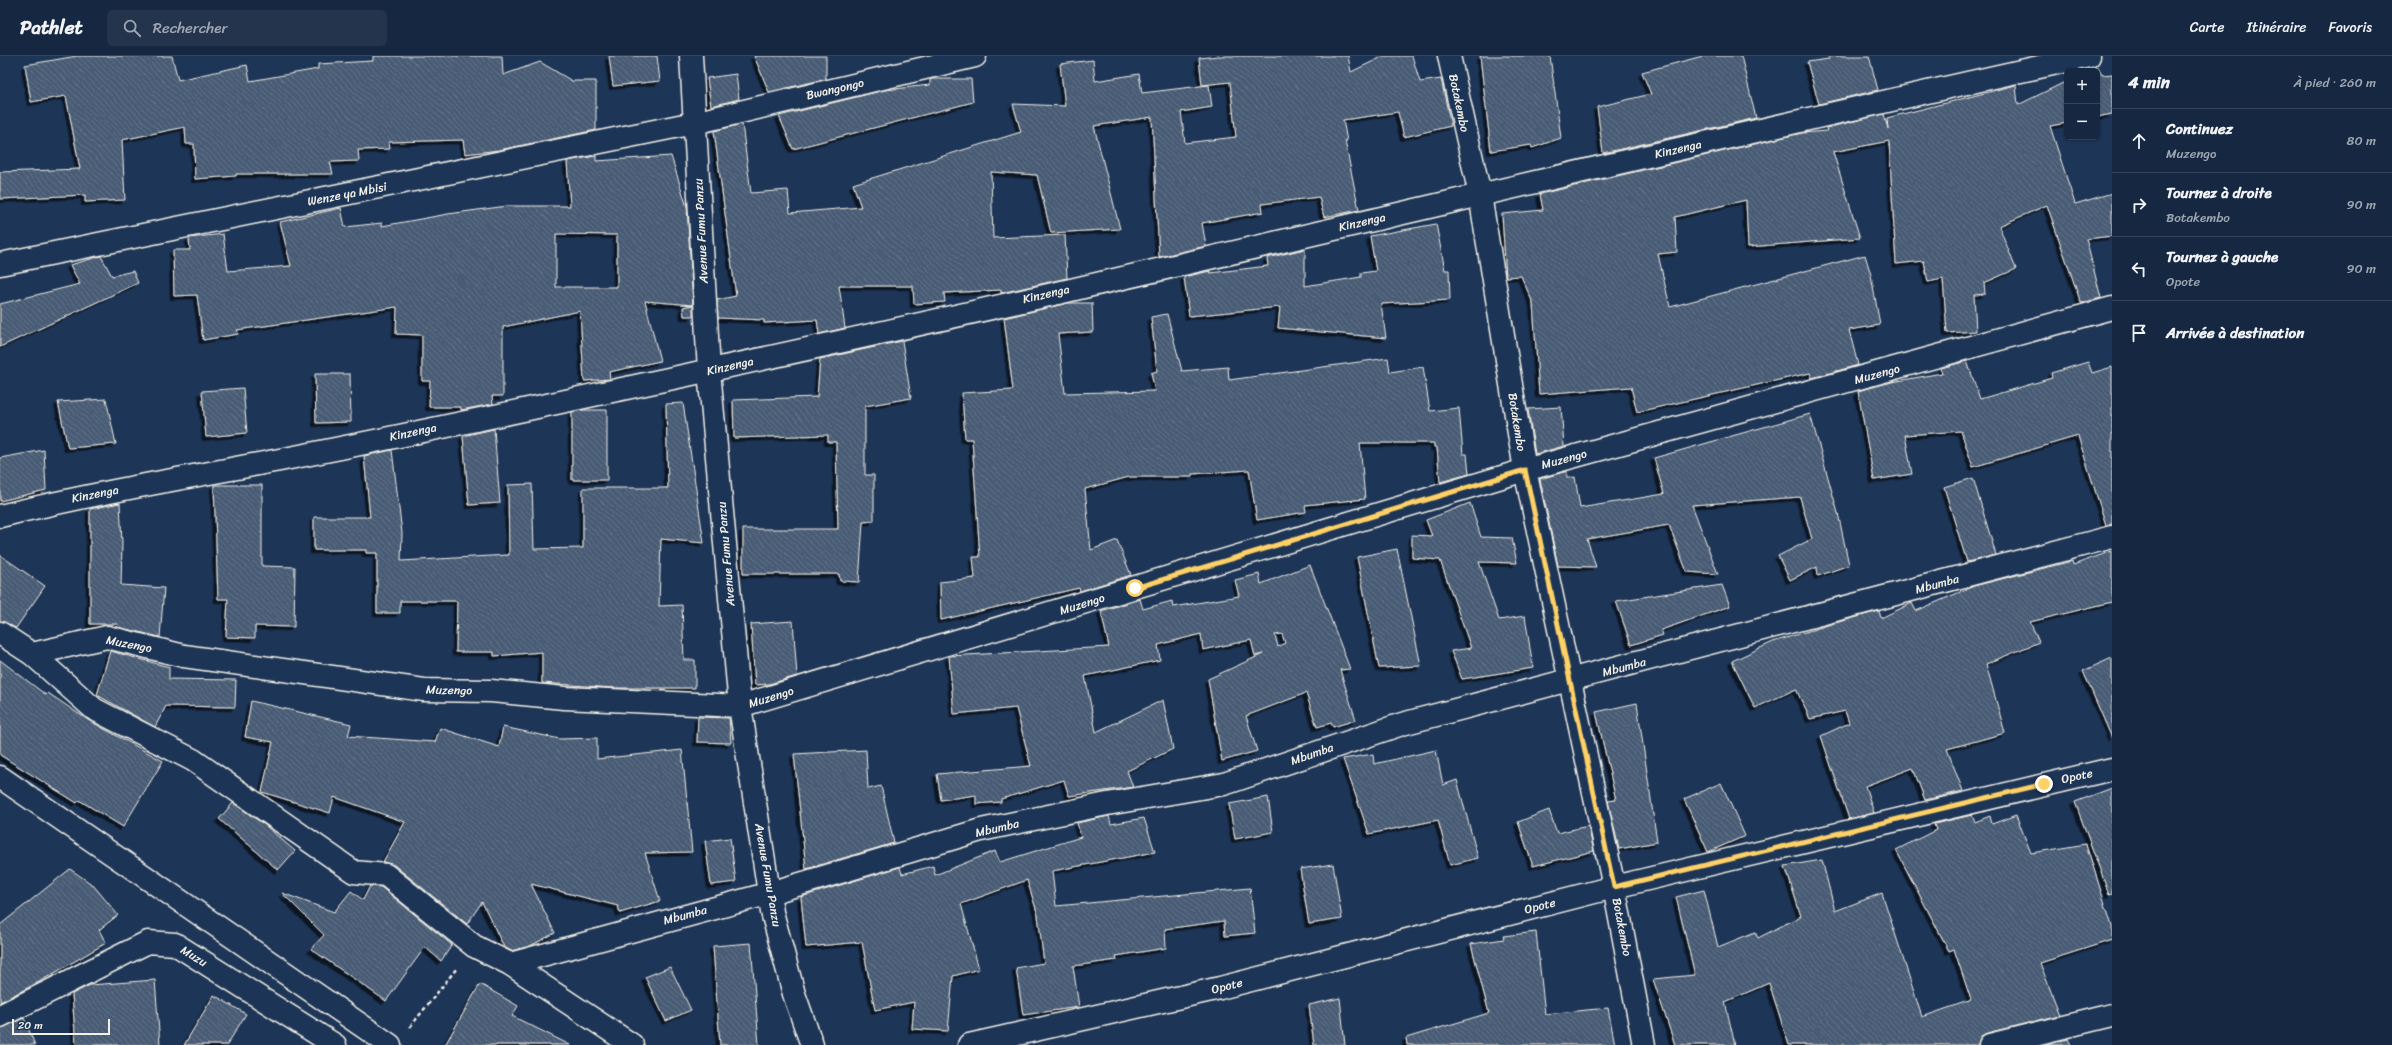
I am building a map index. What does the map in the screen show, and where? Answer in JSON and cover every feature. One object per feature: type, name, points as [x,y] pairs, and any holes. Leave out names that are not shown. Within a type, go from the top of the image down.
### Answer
[{"type":"street","name":"Avenue Fumu Panzu","points":[[691,56],[709,371],[740,706],[772,912],[794,994],[812,1045]]},
{"type":"street","name":"Bwangongo","points":[[694,123],[975,56]]},
{"type":"street","name":"Botakembo","points":[[1449,56],[1480,196],[1525,470],[1568,681],[1614,887],[1644,1045]]},
{"type":"street","name":"Kinzenga","points":[[0,516],[83,496],[288,458],[709,371],[1480,196],[1875,103],[2089,56]]},
{"type":"street","name":"Wenze ya Mbisi","points":[[0,264],[694,123]]},
{"type":"street","name":"Muzengo","points":[[32,654],[107,637],[184,656],[424,690],[491,691],[564,698],[740,706],[1525,470],[2112,308]]},
{"type":"street","name":"Mbumba","points":[[510,964],[770,892],[981,830],[1107,804],[1224,784],[1402,724],[2112,537]]},
{"type":"street","points":[[0,633],[32,654],[94,709],[192,760],[354,872],[386,875],[474,946],[510,964],[632,1045]]},
{"type":"street","name":"Opote","points":[[969,1045],[1220,988],[1614,887],[2112,769]]},
{"type":"street","points":[[0,777],[398,1039]]},
{"type":"street","name":"Muzu","points":[[0,1016],[148,942],[175,944],[334,1045]]},
{"type":"street","points":[[1990,1045],[2112,1015]]},
{"type":"path","points":[[398,1039],[474,946]]},
{"type":"building","points":[[77,56],[172,56],[178,80],[247,65],[250,81],[318,69],[318,64],[373,61],[373,56],[502,56],[503,75],[540,62],[572,81],[596,81],[596,130],[499,150],[465,154],[463,140],[389,142],[390,149],[358,150],[359,161],[330,162],[333,174],[236,174],[236,176],[195,179],[194,144],[186,144],[185,127],[122,140],[125,200],[85,202],[85,195],[0,199],[0,172],[80,169],[66,96],[31,102],[25,65]]},
{"type":"building","points":[[609,56],[657,56],[660,81],[613,86]]},
{"type":"building","points":[[754,56],[826,56],[826,79],[769,92]]},
{"type":"building","points":[[1219,56],[1348,56],[1351,72],[1384,56],[1412,56],[1420,82],[1441,79],[1451,126],[1404,137],[1398,112],[1343,120],[1347,141],[1345,141],[1359,210],[1324,217],[1319,197],[1262,204],[1263,212],[1202,223],[1206,246],[1159,257],[1152,117],[1094,126],[1120,229],[1051,233],[1037,175],[991,172],[993,238],[1065,235],[1067,278],[1001,293],[1001,290],[944,293],[945,302],[914,304],[913,286],[839,286],[845,328],[819,334],[817,320],[764,323],[764,320],[718,318],[717,300],[736,296],[714,131],[742,124],[751,193],[788,190],[790,213],[861,207],[853,184],[1021,132],[1013,104],[1065,106],[1060,64],[1093,60],[1095,81],[1139,74],[1142,93],[1209,85],[1212,107],[1181,112],[1185,143],[1236,137],[1230,82],[1202,85],[1199,58]]},
{"type":"building","points":[[1480,56],[1550,56],[1561,138],[1532,148],[1531,145],[1491,151]]},
{"type":"building","points":[[1703,56],[1741,56],[1756,118],[1603,153],[1597,107],[1651,94],[1642,72]]},
{"type":"building","points":[[1829,56],[1869,56],[1878,90],[1819,104],[1807,62],[1829,59]]},
{"type":"building","points":[[2100,71],[2102,75],[2112,74],[2112,114],[2100,116]]},
{"type":"building","points":[[736,74],[739,99],[711,106],[707,78]]},
{"type":"building","points":[[971,79],[973,102],[793,149],[779,116],[885,90],[930,85],[930,80]]},
{"type":"building","points":[[2064,82],[2064,124],[2050,126],[2075,204],[2112,193],[2112,236],[2086,239],[2101,298],[2081,303],[2047,205],[1999,226],[2016,269],[1984,283],[1985,294],[1974,295],[1976,331],[1947,333],[1943,279],[1928,282],[1924,261],[1896,264],[1889,141],[1833,152],[1860,238],[1748,247],[1746,200],[1675,217],[1677,252],[1658,254],[1670,307],[1865,255],[1871,275],[1880,325],[1849,330],[1858,365],[1812,378],[1810,373],[1637,412],[1631,387],[1539,394],[1533,303],[1521,276],[1506,277],[1502,214],[1543,210],[1540,194],[1802,133],[1827,131],[1826,128],[1884,114],[1888,129],[1887,118],[2016,85],[2018,105]]},
{"type":"building","points":[[596,156],[596,161],[671,156],[687,207],[693,305],[645,301],[660,361],[609,372],[610,379],[584,381],[580,311],[503,327],[503,396],[492,396],[493,404],[461,410],[461,407],[429,407],[430,381],[422,381],[422,335],[396,334],[397,307],[237,330],[238,334],[203,340],[197,295],[174,296],[173,250],[190,250],[189,238],[223,234],[228,271],[291,266],[280,222],[341,208],[345,227],[382,223],[382,226],[448,214],[507,206],[570,206],[567,161]],"holes":[[[556,234],[617,235],[617,287],[556,287]]]},
{"type":"building","points":[[1436,224],[1445,270],[1449,270],[1450,300],[1381,304],[1386,338],[1278,328],[1280,307],[1189,316],[1184,277],[1210,271],[1210,273],[1268,266],[1267,258],[1305,249],[1305,286],[1361,277],[1361,273],[1376,271],[1370,236]]},
{"type":"building","points":[[101,256],[112,276],[133,271],[138,283],[0,347],[0,304],[80,284],[70,265]]},
{"type":"building","points":[[1068,303],[1092,303],[1093,332],[1058,334],[1065,393],[1155,391],[1151,373],[1157,371],[1151,317],[1167,314],[1182,371],[1228,367],[1229,380],[1388,358],[1390,372],[1423,367],[1430,411],[1459,408],[1463,454],[1467,454],[1469,474],[1440,482],[1437,447],[1434,447],[1434,443],[1360,443],[1365,499],[1305,505],[1306,512],[1257,520],[1249,470],[1192,474],[1192,477],[1129,477],[1085,489],[1091,550],[1117,540],[1131,575],[1080,591],[1079,588],[941,620],[940,582],[975,578],[973,557],[980,557],[972,439],[965,439],[962,393],[1013,390],[1004,318]]},
{"type":"building","points":[[693,305],[693,316],[684,316],[683,307]]},
{"type":"building","points":[[902,341],[911,398],[865,406],[865,475],[874,475],[874,521],[863,522],[859,582],[840,581],[839,574],[743,574],[743,529],[838,529],[836,442],[828,442],[828,435],[734,438],[733,400],[817,397],[820,359]]},
{"type":"building","points":[[1967,361],[1980,399],[2052,378],[2051,373],[2088,362],[2092,373],[2112,367],[2112,524],[2106,525],[2078,436],[1973,467],[1961,431],[1905,435],[1912,474],[1874,480],[1858,391],[1892,382],[1942,373],[1941,368]]},
{"type":"building","points":[[315,374],[350,374],[351,422],[316,423]]},
{"type":"building","points":[[243,388],[247,433],[206,437],[202,391]]},
{"type":"building","points":[[106,399],[116,444],[68,448],[58,402]]},
{"type":"building","points":[[683,403],[704,543],[661,539],[659,606],[682,605],[684,660],[695,660],[695,688],[615,688],[542,683],[542,652],[494,656],[494,652],[456,652],[457,601],[400,601],[400,613],[377,613],[377,553],[366,553],[366,550],[314,550],[314,517],[370,517],[364,456],[392,450],[402,533],[401,561],[509,555],[508,485],[532,484],[534,549],[583,548],[583,488],[668,488],[666,404]]},
{"type":"building","points":[[1561,407],[1564,446],[1535,454],[1528,409]]},
{"type":"building","points":[[582,410],[607,410],[607,480],[572,480],[572,412]]},
{"type":"building","points":[[1810,414],[1838,513],[1849,565],[1818,576],[1817,567],[1790,580],[1778,556],[1812,539],[1800,497],[1692,505],[1718,574],[1687,572],[1669,525],[1587,539],[1596,567],[1558,566],[1540,479],[1567,471],[1567,478],[1575,477],[1580,508],[1664,494],[1654,458]]},
{"type":"building","points":[[494,429],[500,503],[469,505],[463,436]]},
{"type":"building","points":[[44,450],[46,490],[0,501],[0,458]]},
{"type":"building","points":[[1973,478],[1996,555],[1967,562],[1944,487]]},
{"type":"building","points":[[214,485],[262,485],[262,566],[295,567],[294,627],[255,626],[255,638],[226,637],[228,599],[218,599]]},
{"type":"building","points":[[120,503],[122,543],[121,585],[164,588],[160,637],[117,627],[118,624],[90,624],[90,509]]},
{"type":"building","points":[[1470,503],[1481,537],[1512,538],[1517,563],[1479,562],[1499,620],[1525,616],[1533,668],[1462,679],[1451,651],[1471,648],[1440,560],[1412,558],[1412,535],[1432,536],[1426,520]]},
{"type":"building","points":[[1397,549],[1421,666],[1379,668],[1357,557]]},
{"type":"building","points":[[2112,551],[2112,602],[2030,622],[2039,642],[1986,664],[2005,733],[1947,749],[1963,791],[1925,800],[1913,768],[1865,786],[1874,813],[1849,819],[1821,736],[1849,723],[1845,711],[1810,719],[1796,689],[1755,708],[1732,661],[1773,642],[1828,625],[1879,611],[1881,618],[1912,603],[1916,611],[1974,586],[2072,561],[2073,565]]},
{"type":"building","points":[[0,555],[45,586],[16,628],[0,621]]},
{"type":"building","points":[[1310,565],[1350,669],[1340,670],[1356,720],[1333,727],[1331,723],[1317,727],[1306,693],[1246,716],[1257,751],[1222,761],[1208,679],[1263,654],[1255,656],[1251,640],[1203,650],[1201,634],[1158,645],[1160,660],[1085,676],[1096,732],[1163,700],[1173,749],[1127,771],[1133,787],[1069,796],[1064,780],[1001,799],[1001,802],[976,804],[976,795],[941,800],[937,774],[1031,766],[1016,708],[954,714],[949,656],[1109,647],[1101,611],[1140,599],[1143,609],[1172,601],[1173,607],[1239,596],[1235,580],[1259,574],[1261,584]],"holes":[[[1282,634],[1285,643],[1278,647],[1275,635]]]},
{"type":"building","points":[[1722,585],[1730,606],[1661,630],[1663,635],[1631,645],[1616,601]]},
{"type":"building","points":[[793,621],[797,676],[769,684],[755,685],[751,624]]},
{"type":"building","points":[[110,651],[169,667],[169,679],[236,680],[235,707],[166,706],[155,727],[97,695]]},
{"type":"building","points":[[2112,658],[2112,738],[2083,671]]},
{"type":"building","points":[[0,660],[46,695],[48,693],[88,720],[163,761],[123,827],[79,800],[77,803],[0,755]]},
{"type":"building","points":[[251,701],[351,724],[348,736],[435,742],[440,728],[499,747],[503,727],[560,739],[597,738],[597,759],[682,750],[692,852],[645,853],[660,901],[620,913],[618,906],[531,884],[555,933],[530,946],[511,951],[504,947],[482,902],[467,924],[394,865],[383,862],[405,822],[334,797],[330,813],[262,792],[273,742],[245,737]]},
{"type":"building","points":[[1637,703],[1657,842],[1619,849],[1608,801],[1616,800],[1596,712]]},
{"type":"building","points":[[698,717],[729,718],[731,743],[697,742]]},
{"type":"building","points":[[866,750],[868,789],[881,786],[894,843],[806,869],[794,754]]},
{"type":"building","points":[[1436,750],[1443,785],[1457,780],[1478,858],[1450,865],[1438,820],[1369,834],[1343,759],[1373,754],[1374,764]]},
{"type":"building","points":[[1721,783],[1745,836],[1708,852],[1684,799]]},
{"type":"building","points":[[2112,788],[2112,893],[2109,894],[2075,802]]},
{"type":"building","points":[[1268,797],[1273,832],[1235,839],[1229,804]]},
{"type":"building","points":[[233,803],[265,825],[295,851],[278,870],[219,819]]},
{"type":"building","points":[[1549,810],[1557,833],[1588,826],[1594,851],[1533,866],[1518,822]]},
{"type":"building","points":[[1972,815],[1975,822],[1990,816],[1992,824],[2016,815],[2031,853],[2086,844],[2112,926],[2112,940],[2040,963],[2060,1015],[1987,1033],[1981,1036],[1978,1045],[1789,1045],[1769,983],[1725,1002],[1735,1045],[1675,1045],[1653,979],[1695,975],[1676,897],[1704,890],[1718,947],[1755,932],[1758,938],[1801,916],[1785,866],[1822,860],[1835,911],[1882,893],[1922,1017],[1971,1000],[1954,949],[1949,951],[1896,850],[1936,830],[1934,824]]},
{"type":"building","points":[[1109,816],[1111,824],[1144,818],[1155,852],[1052,871],[1056,906],[1250,888],[1255,933],[1225,936],[1224,921],[1165,929],[1166,948],[1116,956],[1117,960],[1073,966],[1079,1007],[1023,1015],[1016,968],[1044,963],[1038,915],[1027,880],[961,904],[979,969],[953,976],[948,1031],[912,1029],[914,1002],[875,1010],[862,942],[806,947],[801,897],[900,867],[902,874],[933,866],[935,875],[995,851],[1000,862],[1081,837],[1077,823]]},
{"type":"building","points":[[730,838],[736,882],[711,885],[705,841]]},
{"type":"building","points":[[1333,864],[1342,919],[1309,924],[1300,869]]},
{"type":"building","points":[[70,869],[93,885],[118,915],[99,930],[106,943],[39,982],[0,1002],[0,925]]},
{"type":"building","points":[[370,886],[381,887],[452,945],[441,961],[425,947],[386,1001],[311,949],[324,935],[282,893],[334,912],[351,891],[363,900]]},
{"type":"building","points":[[1536,932],[1545,1014],[1608,1008],[1615,1045],[1407,1045],[1406,1038],[1489,1013],[1471,944],[1504,939],[1503,936]]},
{"type":"building","points":[[751,943],[759,1045],[720,1045],[713,946]]},
{"type":"building","points":[[670,967],[691,1010],[666,1021],[645,977]]},
{"type":"building","points":[[155,980],[160,1045],[76,1045],[72,994],[90,985]]},
{"type":"building","points":[[480,984],[518,1006],[512,1016],[570,1045],[445,1045]]},
{"type":"building","points":[[214,995],[246,1014],[227,1045],[184,1045]]},
{"type":"building","points":[[1340,998],[1345,1045],[1314,1045],[1309,1005]]},
{"type":"building","points":[[24,1018],[35,1045],[0,1045],[0,1028]]},
{"type":"building","points":[[2068,1039],[2071,1045],[2042,1045]]},
{"type":"route","points":[[1135,588],[1525,470],[1568,681],[1614,887],[2044,784]]}]
